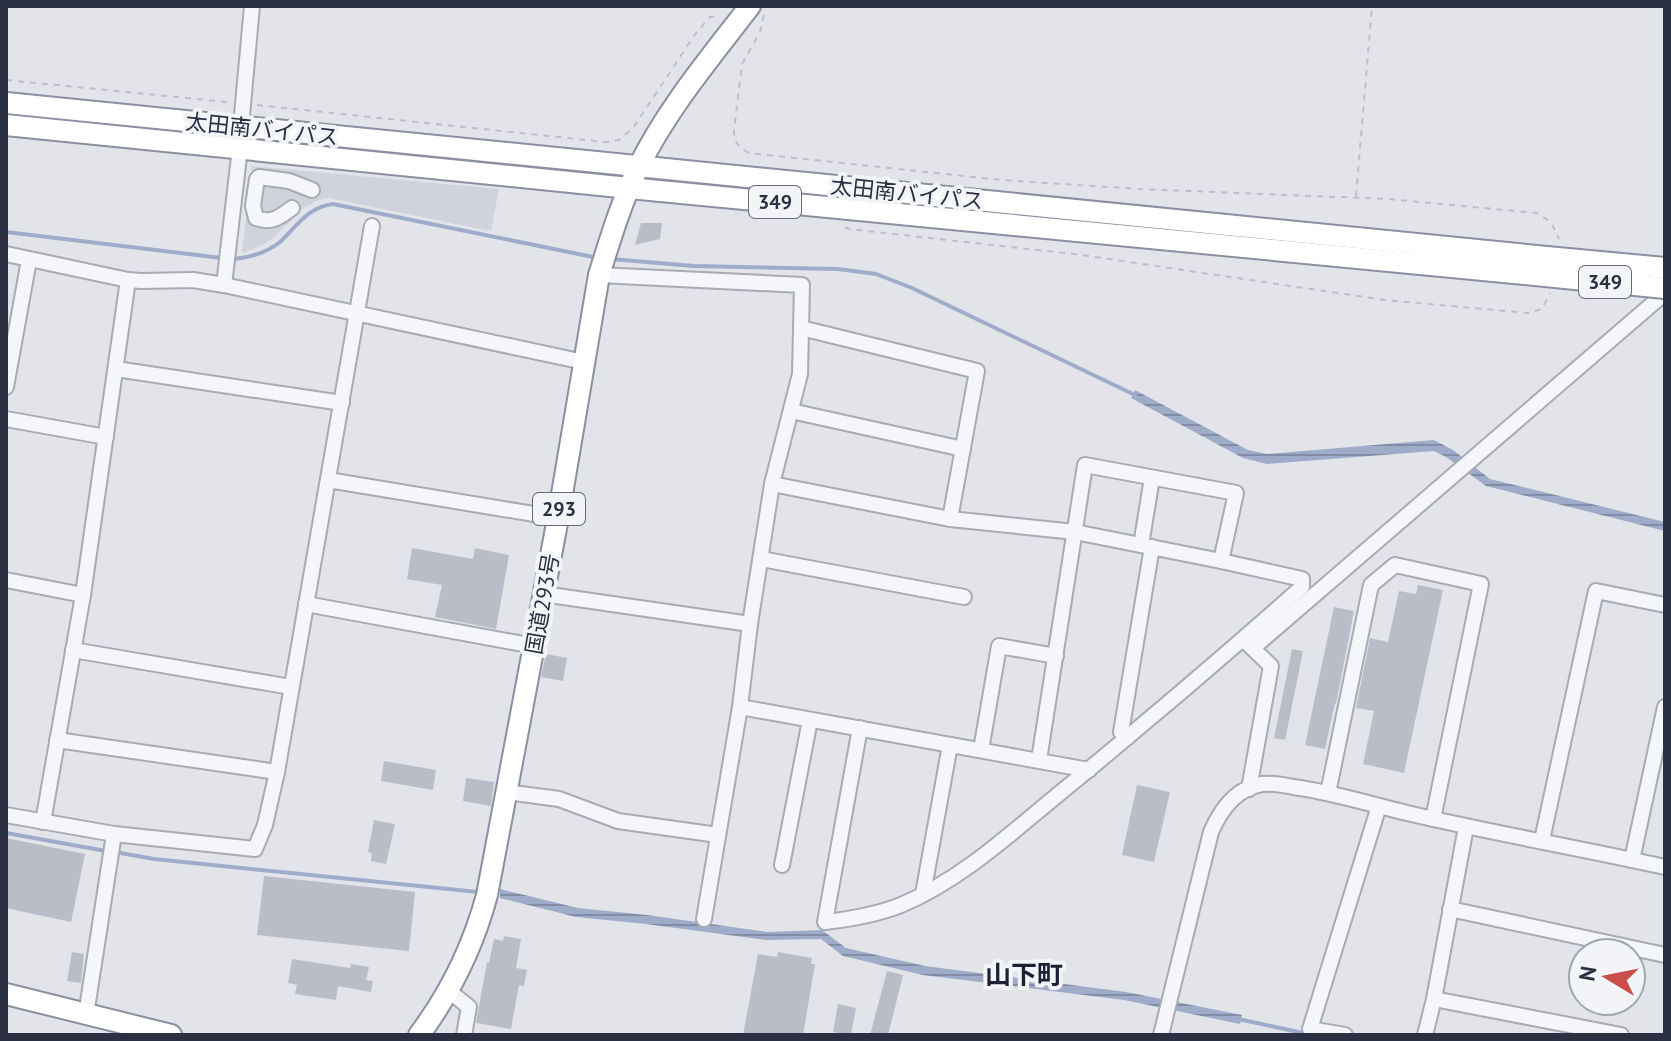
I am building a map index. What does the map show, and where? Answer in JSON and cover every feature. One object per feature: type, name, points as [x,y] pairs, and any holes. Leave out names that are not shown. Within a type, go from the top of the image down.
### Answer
[{"type":"highway","name":"国道293号","points":[[419,1035],[466,959],[487,895],[558,518],[599,275],[638,167],[670,112],[744,13]]},
{"type":"highway","name":"太田南バイパス","points":[[6,103],[638,167],[1546,266],[1665,290]]},
{"type":"highway","name":"太田南バイパス","points":[[6,125],[629,188],[1546,266],[1665,268]]},
{"type":"highway","points":[[6,994],[171,1035]]},
{"type":"street","points":[[241,126],[252,6]]},
{"type":"street","points":[[224,285],[240,148]]},
{"type":"street","points":[[292,208],[275,220],[256,218],[253,206],[257,179],[289,181],[312,190]]},
{"type":"street","points":[[6,815],[114,834],[255,849],[265,825],[277,772],[372,226]]},
{"type":"street","points":[[6,254],[128,280],[193,280],[224,285],[584,362]]},
{"type":"street","points":[[6,387],[29,260]]},
{"type":"street","points":[[599,275],[802,285],[800,374],[772,484],[740,707],[704,919]]},
{"type":"street","points":[[43,822],[83,595],[128,280]]},
{"type":"street","points":[[860,728],[825,922],[858,919],[901,905],[979,859],[1248,644],[1665,290]]},
{"type":"street","points":[[801,328],[977,371],[950,519]]},
{"type":"street","points":[[116,369],[342,403]]},
{"type":"street","points":[[791,411],[963,449]]},
{"type":"street","points":[[6,419],[106,437]]},
{"type":"street","points":[[1039,760],[1085,465],[1236,493],[1221,561]]},
{"type":"street","points":[[1128,737],[1121,732],[1152,478]]},
{"type":"street","points":[[328,480],[558,518]]},
{"type":"street","points":[[772,484],[950,519],[1075,532],[1302,579],[1302,587],[1248,644]]},
{"type":"street","points":[[761,559],[964,597]]},
{"type":"street","points":[[1328,793],[1371,585],[1395,565],[1481,584],[1433,819]]},
{"type":"street","points":[[6,580],[83,595]]},
{"type":"street","points":[[1542,840],[1596,591],[1665,605]]},
{"type":"street","points":[[543,594],[750,624]]},
{"type":"street","points":[[306,604],[534,646]]},
{"type":"street","points":[[1248,644],[1271,666],[1249,789]]},
{"type":"street","points":[[981,750],[999,646],[1056,656]]},
{"type":"street","points":[[73,650],[291,687]]},
{"type":"street","points":[[740,707],[1089,770]]},
{"type":"street","points":[[1632,860],[1665,707]]},
{"type":"street","points":[[782,865],[810,720]]},
{"type":"street","points":[[57,740],[277,772]]},
{"type":"street","points":[[923,894],[950,745]]},
{"type":"street","points":[[1161,1035],[1211,832],[1224,806],[1236,795],[1260,784],[1328,793],[1466,827],[1665,867]]},
{"type":"street","points":[[506,792],[559,799],[618,821],[718,835]]},
{"type":"street","points":[[1345,1035],[1310,1029],[1379,806]]},
{"type":"street","points":[[1425,1035],[1466,827]]},
{"type":"street","points":[[86,1015],[114,834]]},
{"type":"street","points":[[1450,909],[1665,955]]},
{"type":"street","points":[[449,991],[469,1007],[464,1035]]},
{"type":"street","points":[[1434,999],[1621,1035]]},
{"type":"path","points":[[1355,198],[1372,6]]},
{"type":"path","points":[[6,80],[605,142],[619,140],[633,128],[710,17],[744,13]]},
{"type":"shaded area","points":[[252,166],[499,189],[491,231],[329,198],[305,207],[274,237],[242,253]]},
{"type":"water","points":[[1135,390],[1248,450],[1267,454],[1434,440],[1453,450],[1490,479],[1665,522],[1665,531],[1486,486],[1434,451],[1267,464],[1243,458],[1131,398]]},
{"type":"water","points":[[500,889],[578,908],[767,932],[822,930],[846,948],[925,966],[1126,992],[1242,1015],[1240,1024],[1124,1000],[923,975],[843,956],[821,939],[766,940],[576,917],[500,898]]},
{"type":"building","points":[[641,223],[662,223],[660,239],[635,245]]},
{"type":"building","points":[[412,548],[473,559],[475,548],[509,555],[496,629],[435,617],[442,585],[407,579]]},
{"type":"building","points":[[1418,585],[1443,590],[1404,773],[1363,764],[1374,711],[1356,708],[1370,638],[1388,642],[1399,591],[1416,594]]},
{"type":"building","points":[[1334,607],[1354,611],[1325,749],[1305,745]]},
{"type":"building","points":[[1292,649],[1303,651],[1285,740],[1274,738]]},
{"type":"building","points":[[546,654],[567,658],[563,681],[541,677]]},
{"type":"building","points":[[384,761],[436,770],[433,790],[381,781]]},
{"type":"building","points":[[466,778],[494,782],[491,806],[463,801]]},
{"type":"building","points":[[1137,785],[1170,792],[1154,862],[1122,855]]},
{"type":"building","points":[[374,820],[395,824],[386,864],[371,861],[372,853],[368,852]]},
{"type":"building","points":[[6,838],[85,854],[71,922],[6,908]]},
{"type":"building","points":[[264,876],[415,892],[409,951],[257,935]]},
{"type":"building","points":[[504,936],[521,939],[516,968],[527,970],[524,986],[519,985],[511,1029],[476,1023],[494,939],[503,941]]},
{"type":"building","points":[[72,952],[84,954],[81,983],[67,981]]},
{"type":"building","points":[[778,952],[812,958],[811,964],[815,964],[803,1035],[743,1035],[758,954],[777,957]]},
{"type":"building","points":[[292,959],[350,968],[351,964],[369,967],[366,980],[373,981],[371,992],[338,986],[336,1000],[295,994],[297,985],[288,983]]},
{"type":"building","points":[[887,971],[903,975],[888,1035],[870,1035]]},
{"type":"building","points":[[838,1004],[856,1008],[851,1035],[833,1032]]},
{"type":"waterway","points":[[231,259],[269,249],[310,213],[333,204],[598,258]]},
{"type":"waterway","points":[[6,232],[222,258]]},
{"type":"waterway","points":[[611,259],[694,266],[838,269],[876,274],[912,288],[1135,395]]},
{"type":"waterway","points":[[6,833],[106,851]]},
{"type":"waterway","points":[[115,852],[154,859],[478,892]]},
{"type":"waterway","points":[[1238,1019],[1308,1034]]},
{"type":"district","name":"山下町","points":[[1024,975]]}]
